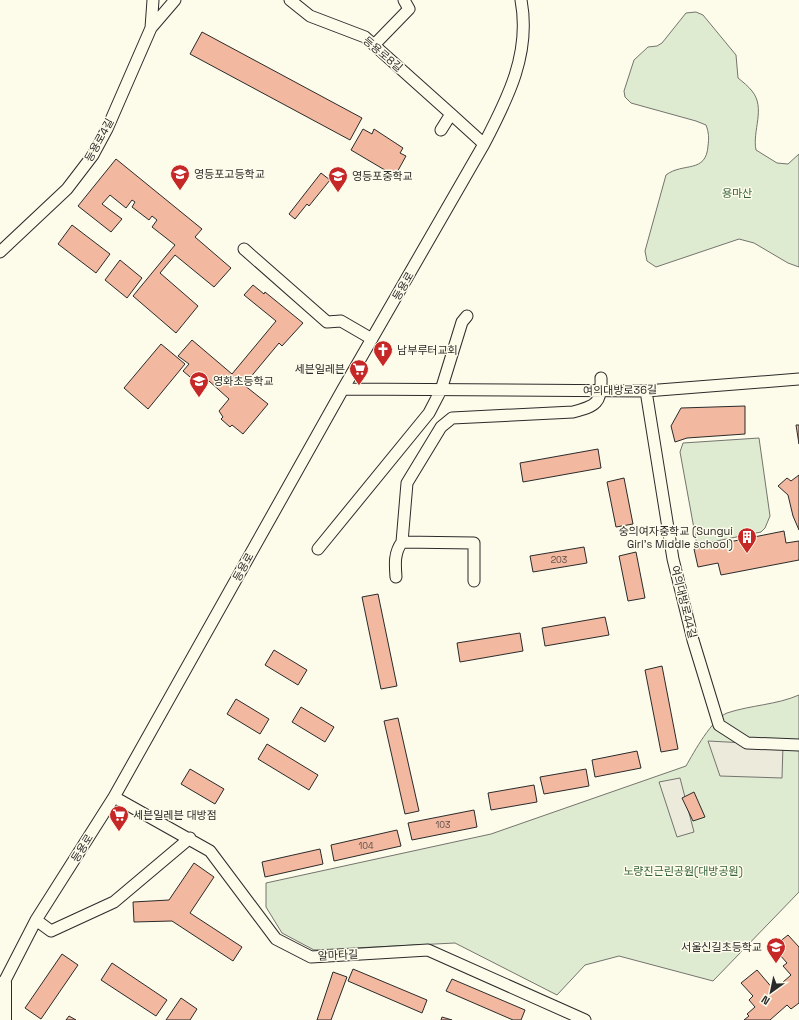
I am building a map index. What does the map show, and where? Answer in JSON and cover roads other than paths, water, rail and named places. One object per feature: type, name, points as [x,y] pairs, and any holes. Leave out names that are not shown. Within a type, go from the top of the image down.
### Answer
[{"type":"main road","points":[[1,983],[4,1020]]},
{"type":"street","name":"등용로4길","points":[[0,252],[67,189],[93,155],[107,129],[151,28],[153,0]]},
{"type":"street","points":[[151,28],[175,0]]},
{"type":"street","name":"등용로8길","points":[[290,0],[310,16],[365,37],[451,114]]},
{"type":"street","points":[[374,45],[409,9],[404,0]]},
{"type":"street","name":"등용로","points":[[1,983],[36,920],[114,797],[343,390],[484,144],[506,102],[519,65],[523,26],[521,0]]},
{"type":"street","points":[[441,130],[451,114],[484,144]]},
{"type":"street","points":[[244,249],[327,322],[341,321],[372,339]]},
{"type":"street","points":[[318,549],[429,413],[441,390],[462,322],[467,316]]},
{"type":"street","points":[[396,577],[395,562],[398,548],[402,542],[407,483],[441,427],[452,418],[573,412],[589,408],[598,402],[602,391],[601,378]]},
{"type":"street","name":"여의대방로36길","points":[[343,390],[646,391],[799,379]]},
{"type":"street","name":"여의대방로44길","points":[[646,391],[673,559],[693,640],[719,725],[747,743],[799,745]]},
{"type":"street","points":[[402,542],[474,543],[474,581]]},
{"type":"street","name":"알마타길","points":[[114,797],[190,838],[210,851],[276,939],[311,957],[428,950],[585,1020]]},
{"type":"street","points":[[36,920],[51,931],[114,902],[190,838]]},
{"type":"place","name":"영등포고등학교","points":[[180,191]]},
{"type":"place","name":"영등포중학교","points":[[338,193]]},
{"type":"place","name":"남부루터교회","points":[[383,367]]},
{"type":"place","name":"세븐일레븐","points":[[359,386]]},
{"type":"place","name":"영화초등학교","points":[[199,398]]},
{"type":"place","name":"숭의여자중학교 (Sungui Girl's Middle school)","points":[[747,554]]},
{"type":"place","name":"세븐일레븐 대방점","points":[[119,832]]},
{"type":"place","name":"서울신길초등학교","points":[[776,964]]},
{"type":"park label","name":"용마산","points":[[737,193]]},
{"type":"park label","name":"노량진근린공원(대방공원)","points":[[683,871]]}]
